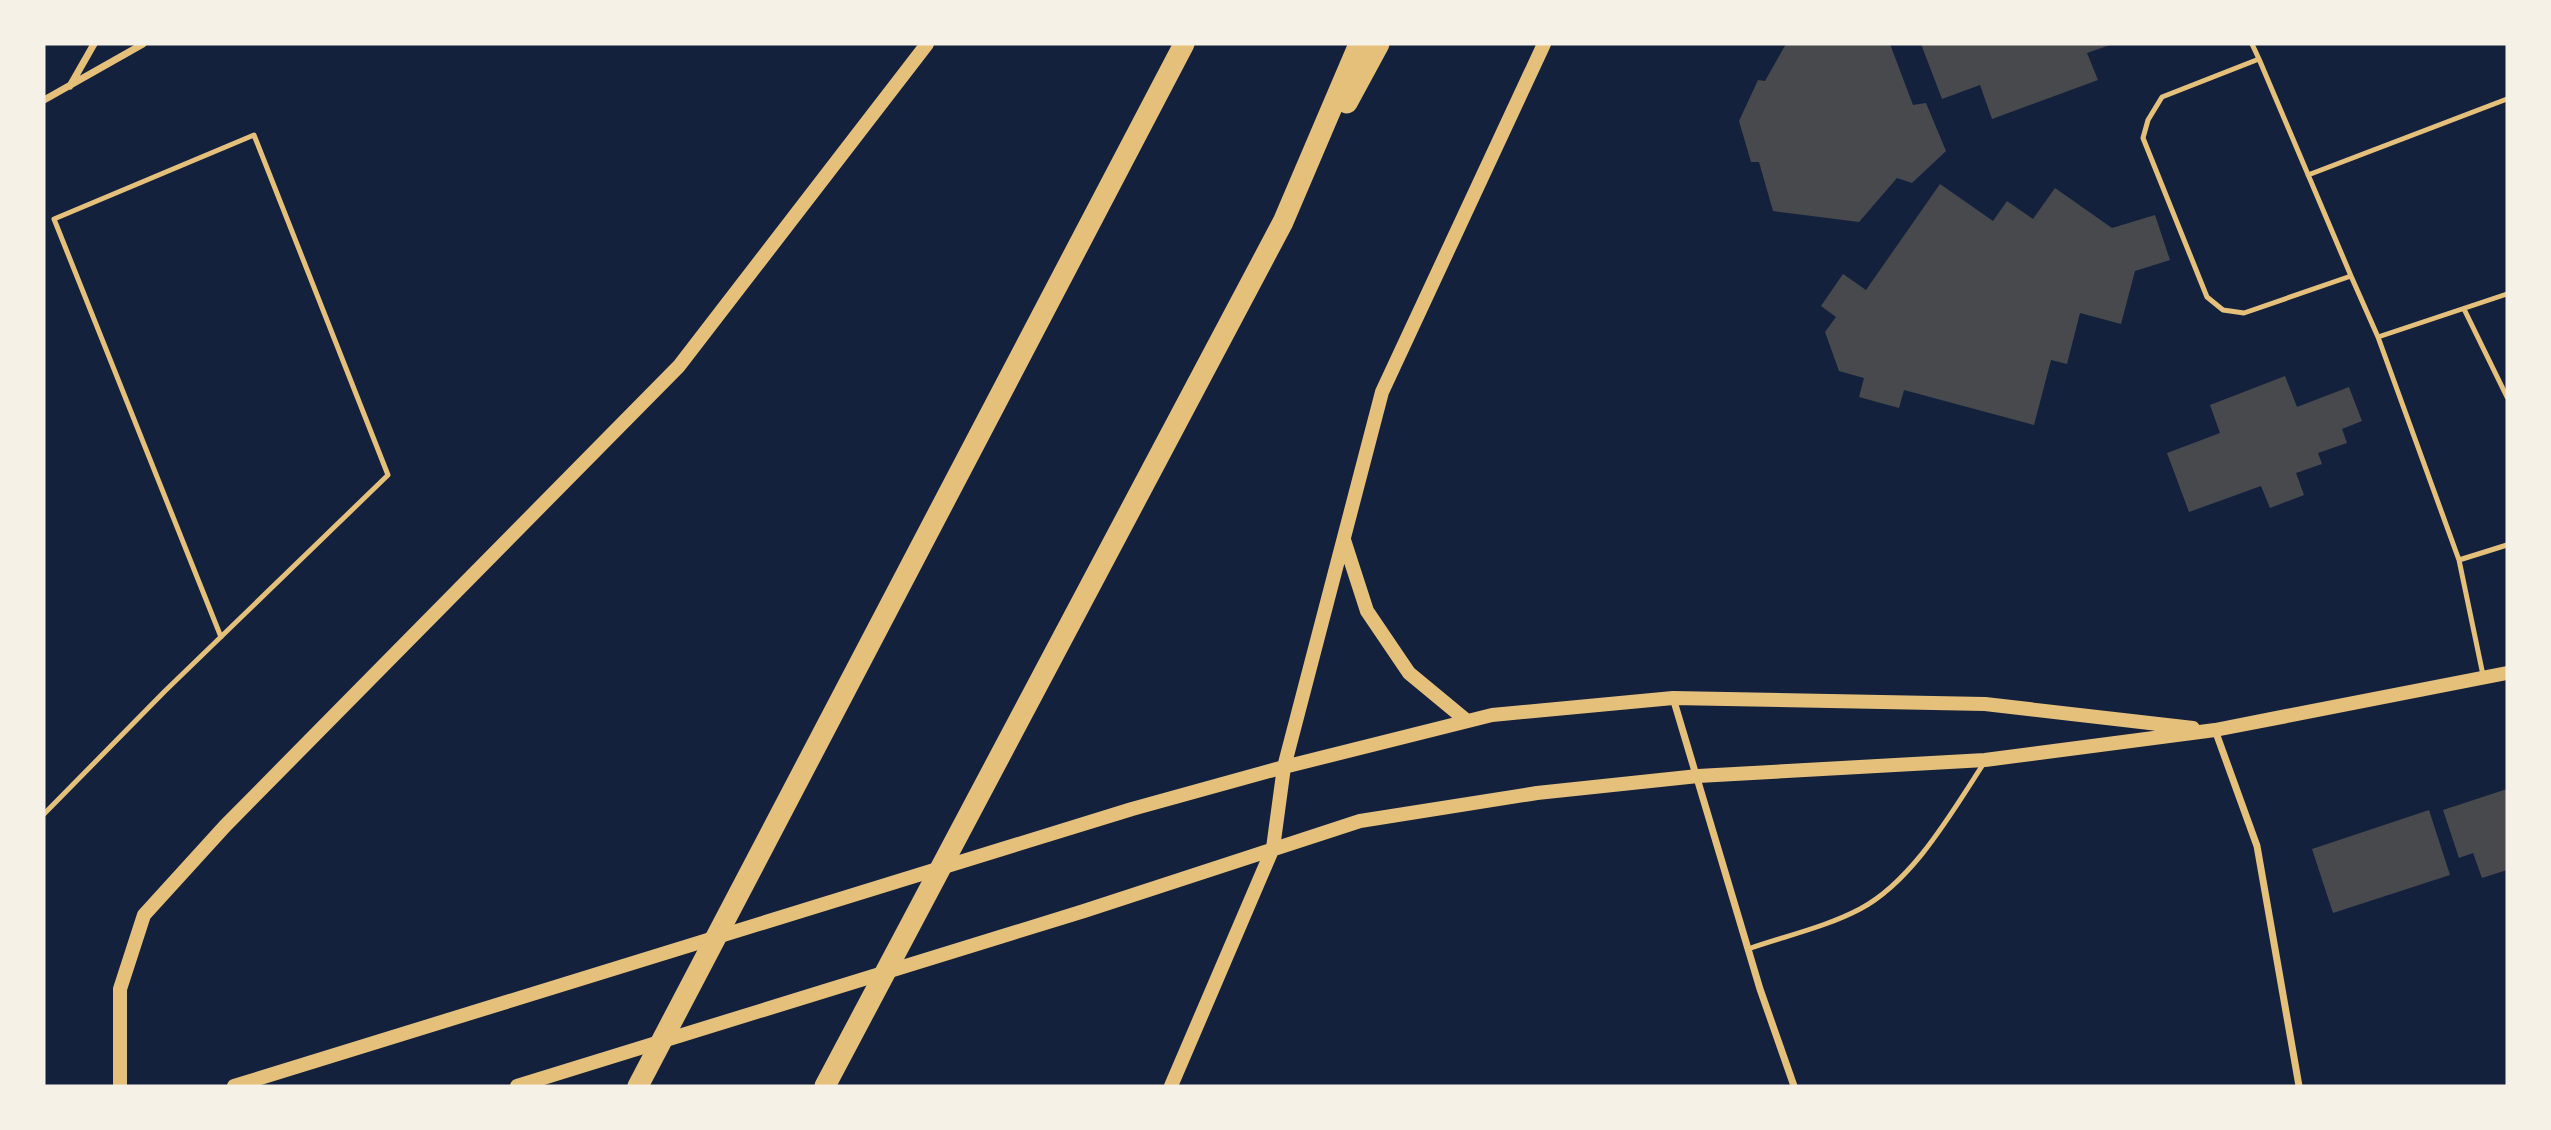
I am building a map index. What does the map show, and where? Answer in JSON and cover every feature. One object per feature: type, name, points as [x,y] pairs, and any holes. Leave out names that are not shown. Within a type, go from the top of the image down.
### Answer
[{"type":"highway","points":[[638,1086],[1184,44]]},
{"type":"highway","points":[[1283,222],[1359,44]]},
{"type":"highway","points":[[825,1086],[1379,44]]},
{"type":"main road","points":[[120,1086],[120,989],[144,915],[225,826],[679,366],[928,44]]},
{"type":"main road","points":[[1171,1086],[1273,848],[1284,767],[1382,393],[1544,44]]},
{"type":"main road","points":[[1344,540],[1367,611],[1409,673],[1467,721]]},
{"type":"main road","points":[[517,1086],[1084,911],[1360,821],[1537,793],[1698,776],[1985,760],[2215,730],[2507,673]]},
{"type":"main road","points":[[234,1086],[1132,809],[1284,767],[1492,715],[1673,698],[1985,704],[2215,730]]},
{"type":"street","points":[[69,86],[94,44]]},
{"type":"street","points":[[44,100],[143,44]]},
{"type":"street","points":[[1673,698],[1760,989],[1794,1086]]},
{"type":"street","points":[[2215,730],[2257,846],[2299,1086]]},
{"type":"lane","points":[[2252,44],[2378,337],[2459,560],[2484,678]]},
{"type":"lane","points":[[2259,59],[2162,97],[2148,120],[2143,138],[2207,297],[2224,310],[2244,313],[2351,276]]},
{"type":"lane","points":[[2308,175],[2507,99]]},
{"type":"lane","points":[[44,814],[388,475],[254,135],[54,219],[221,637]]},
{"type":"lane","points":[[2378,337],[2507,294]]},
{"type":"lane","points":[[2464,309],[2507,397]]},
{"type":"lane","points":[[2459,560],[2507,545]]},
{"type":"lane","points":[[1748,948],[1859,909],[1885,892],[1911,867],[1954,809],[1985,760]]},
{"type":"building","points":[[1786,44],[1890,44],[1913,105],[1926,103],[1946,151],[1912,183],[1897,178],[1859,222],[1773,211],[1759,162],[1751,162],[1739,121],[1758,80],[1765,81]]},
{"type":"building","points":[[1921,44],[2113,44],[2087,53],[2098,80],[1992,119],[1980,85],[1942,99]]},
{"type":"building","points":[[1940,184],[1993,221],[2007,201],[2033,219],[2055,188],[2112,228],[2155,215],[2170,260],[2135,271],[2121,324],[2080,313],[2067,364],[2051,360],[2034,425],[1904,390],[1899,408],[1859,397],[1864,378],[1839,371],[1825,332],[1836,317],[1821,306],[1843,274],[1866,290]]},
{"type":"building","points":[[2285,376],[2297,407],[2349,387],[2362,421],[2342,429],[2347,443],[2318,453],[2322,464],[2296,473],[2304,495],[2270,508],[2261,486],[2189,512],[2167,453],[2220,433],[2210,405]]},
{"type":"building","points":[[2507,789],[2507,870],[2482,878],[2473,853],[2459,858],[2443,810]]},
{"type":"building","points":[[2429,810],[2450,875],[2333,913],[2312,849]]}]
